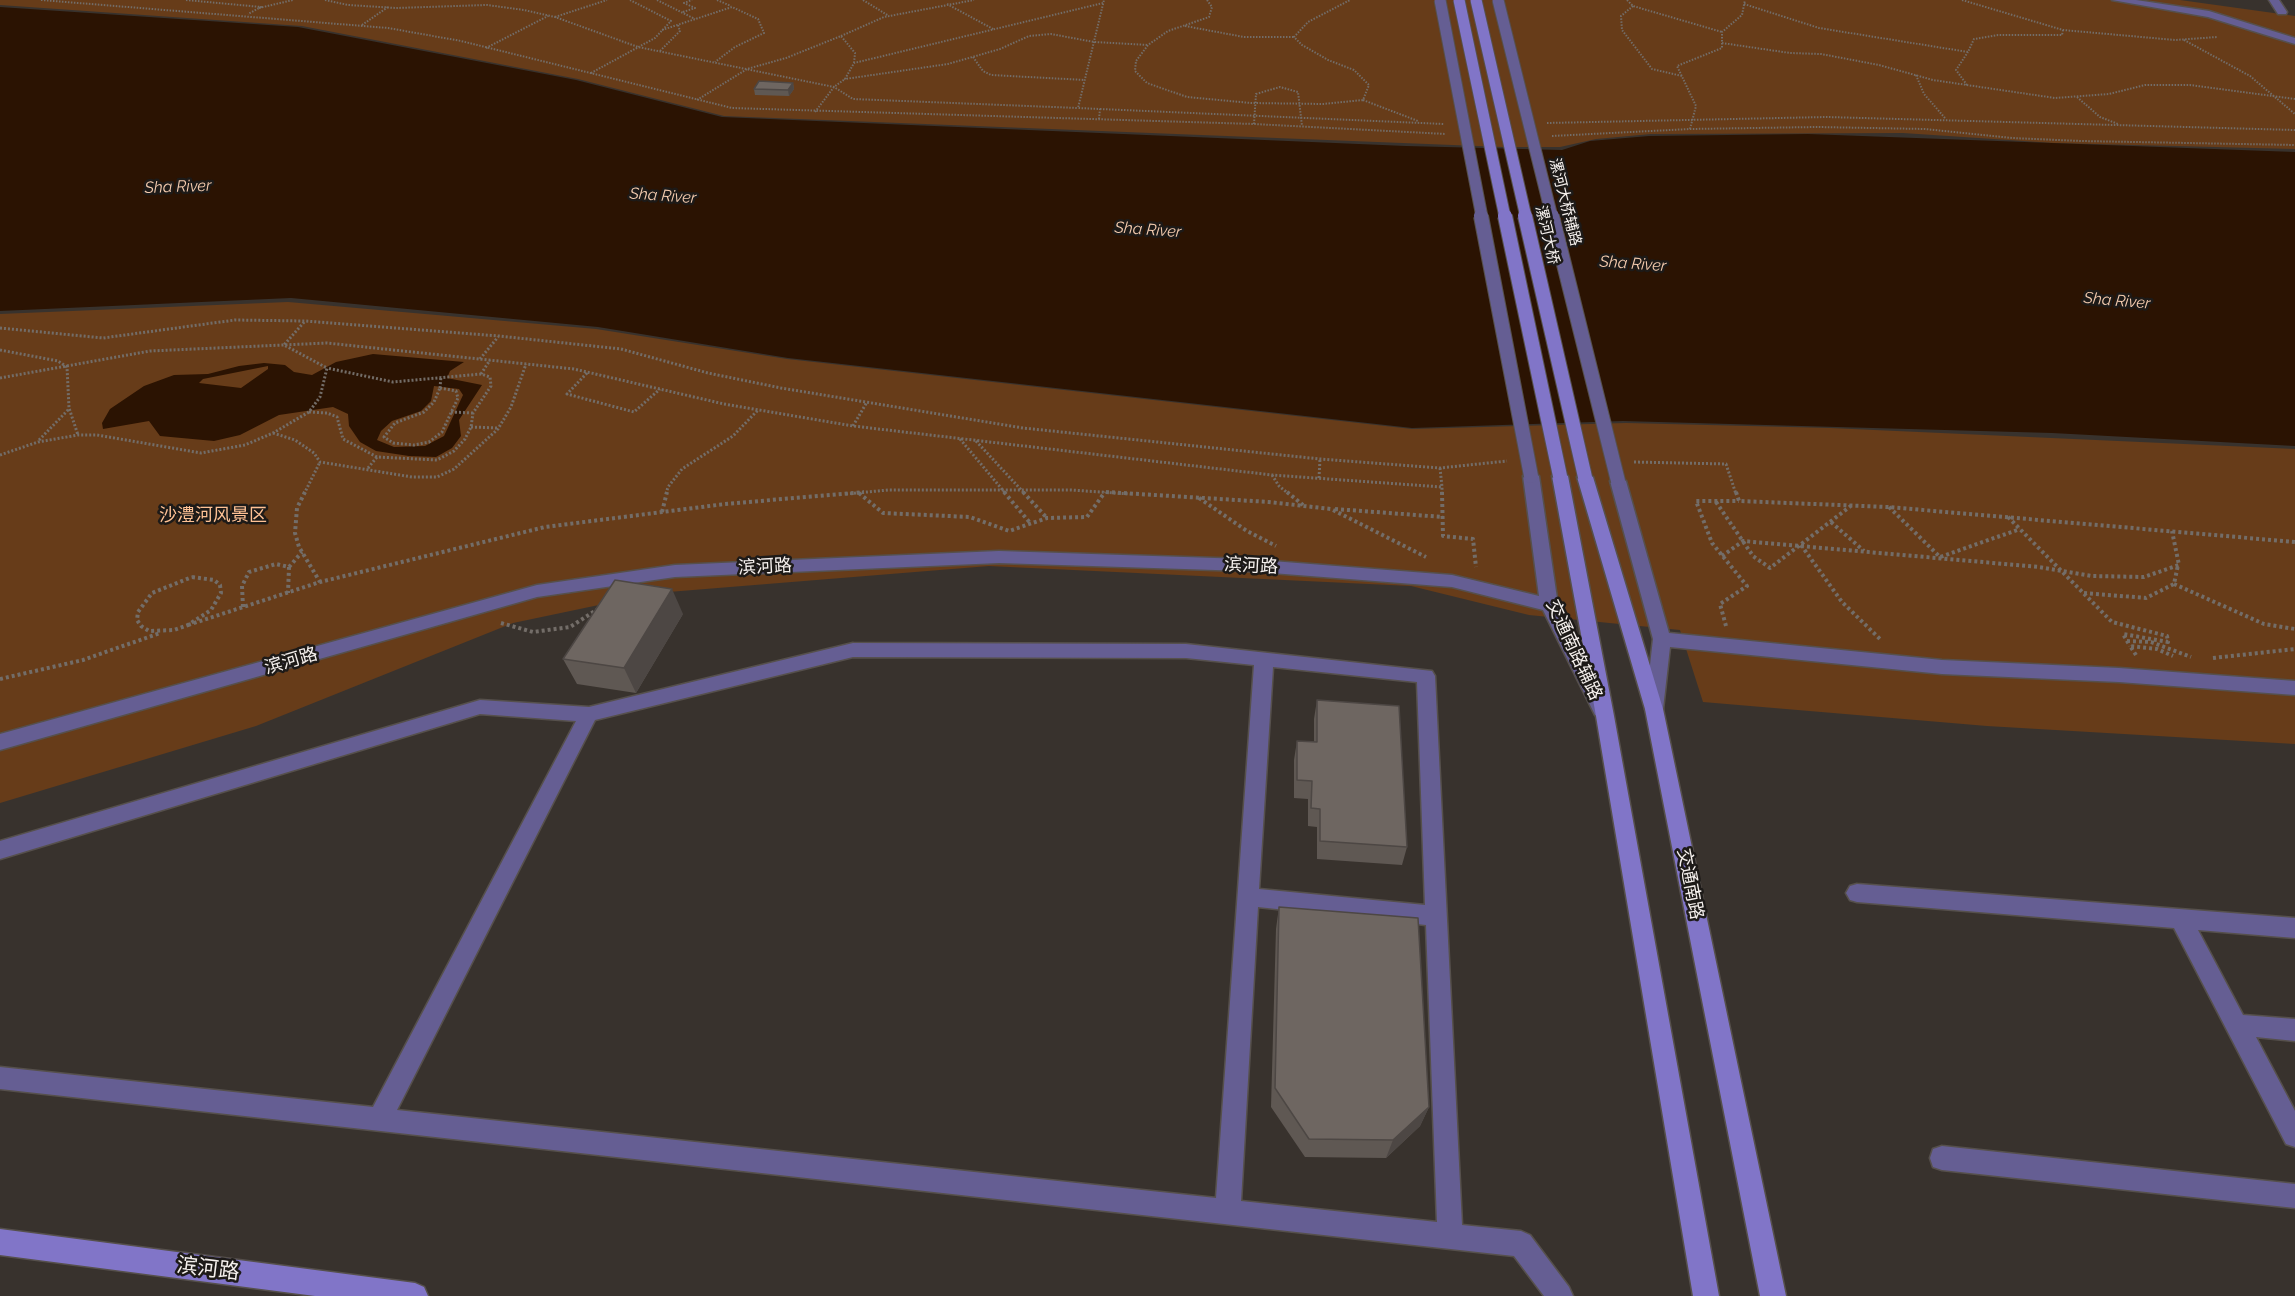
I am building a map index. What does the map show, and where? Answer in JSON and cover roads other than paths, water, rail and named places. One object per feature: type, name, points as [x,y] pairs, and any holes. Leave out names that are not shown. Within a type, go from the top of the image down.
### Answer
[{"type":"main road","points":[[1460,0],[1560,476],[1605,716],[1706,1296]]},
{"type":"main road","name":"漯河大桥","points":[[1476,0],[1585,477]]},
{"type":"main road","name":"交通南路","points":[[1585,477],[1654,709],[1773,1296]]},
{"type":"main road","name":"滨河路","points":[[0,1242],[415,1296]]},
{"type":"street","name":"交通南路辅路","points":[[1440,0],[1531,476],[1549,605],[1605,716]]},
{"type":"street","name":"漯河大桥辅路","points":[[1498,0],[1617,481],[1642,560],[1662,639]]},
{"type":"street","points":[[2117,0],[2287,26]]},
{"type":"street","points":[[2274,0],[2282,12]]},
{"type":"street","points":[[2209,14],[2295,41]]},
{"type":"street","name":"滨河路","points":[[0,742],[537,591],[675,571],[999,557],[1246,565],[1452,581],[1549,605]]},
{"type":"street","points":[[1654,709],[1662,639],[1896,663],[2119,675],[2295,688]]},
{"type":"street","points":[[0,850],[480,707],[589,714],[853,650],[1186,651],[1426,676],[1450,1236]]},
{"type":"street","points":[[1228,1212],[1264,659]]},
{"type":"street","points":[[380,1120],[589,714]]},
{"type":"street","points":[[1857,893],[2295,928]]},
{"type":"street","points":[[1248,897],[1436,916]]},
{"type":"street","points":[[2180,918],[2295,1135]]},
{"type":"street","points":[[2237,1025],[2295,1029]]},
{"type":"street","points":[[0,1078],[1521,1244],[1560,1296]]},
{"type":"street","points":[[1942,1158],[2295,1196]]},
{"type":"water","name":"Sha River","points":[[0,7],[298,27],[576,80],[722,117],[1406,146],[1562,150],[1590,141],[1649,136],[1808,134],[2295,152],[2295,446],[2052,433],[1623,421],[1412,428],[788,358],[598,327],[291,298],[0,311]]},
{"type":"water","points":[[373,354],[464,362],[450,371],[447,378],[482,385],[459,420],[461,436],[452,448],[436,457],[376,451],[360,442],[349,426],[348,414],[333,407],[279,415],[240,435],[214,441],[160,436],[149,421],[103,429],[102,423],[110,409],[144,386],[174,375],[208,374],[239,366],[264,363],[285,365],[294,372],[312,375],[336,362]],"holes":[[[268,366],[268,369],[241,388],[199,383],[203,379]],[[434,386],[459,389],[463,395],[444,436],[425,446],[394,447],[377,440],[381,431],[392,421],[421,411],[431,401]]]},
{"type":"park label","name":"沙澧河风景区","points":[[213,516]]}]
